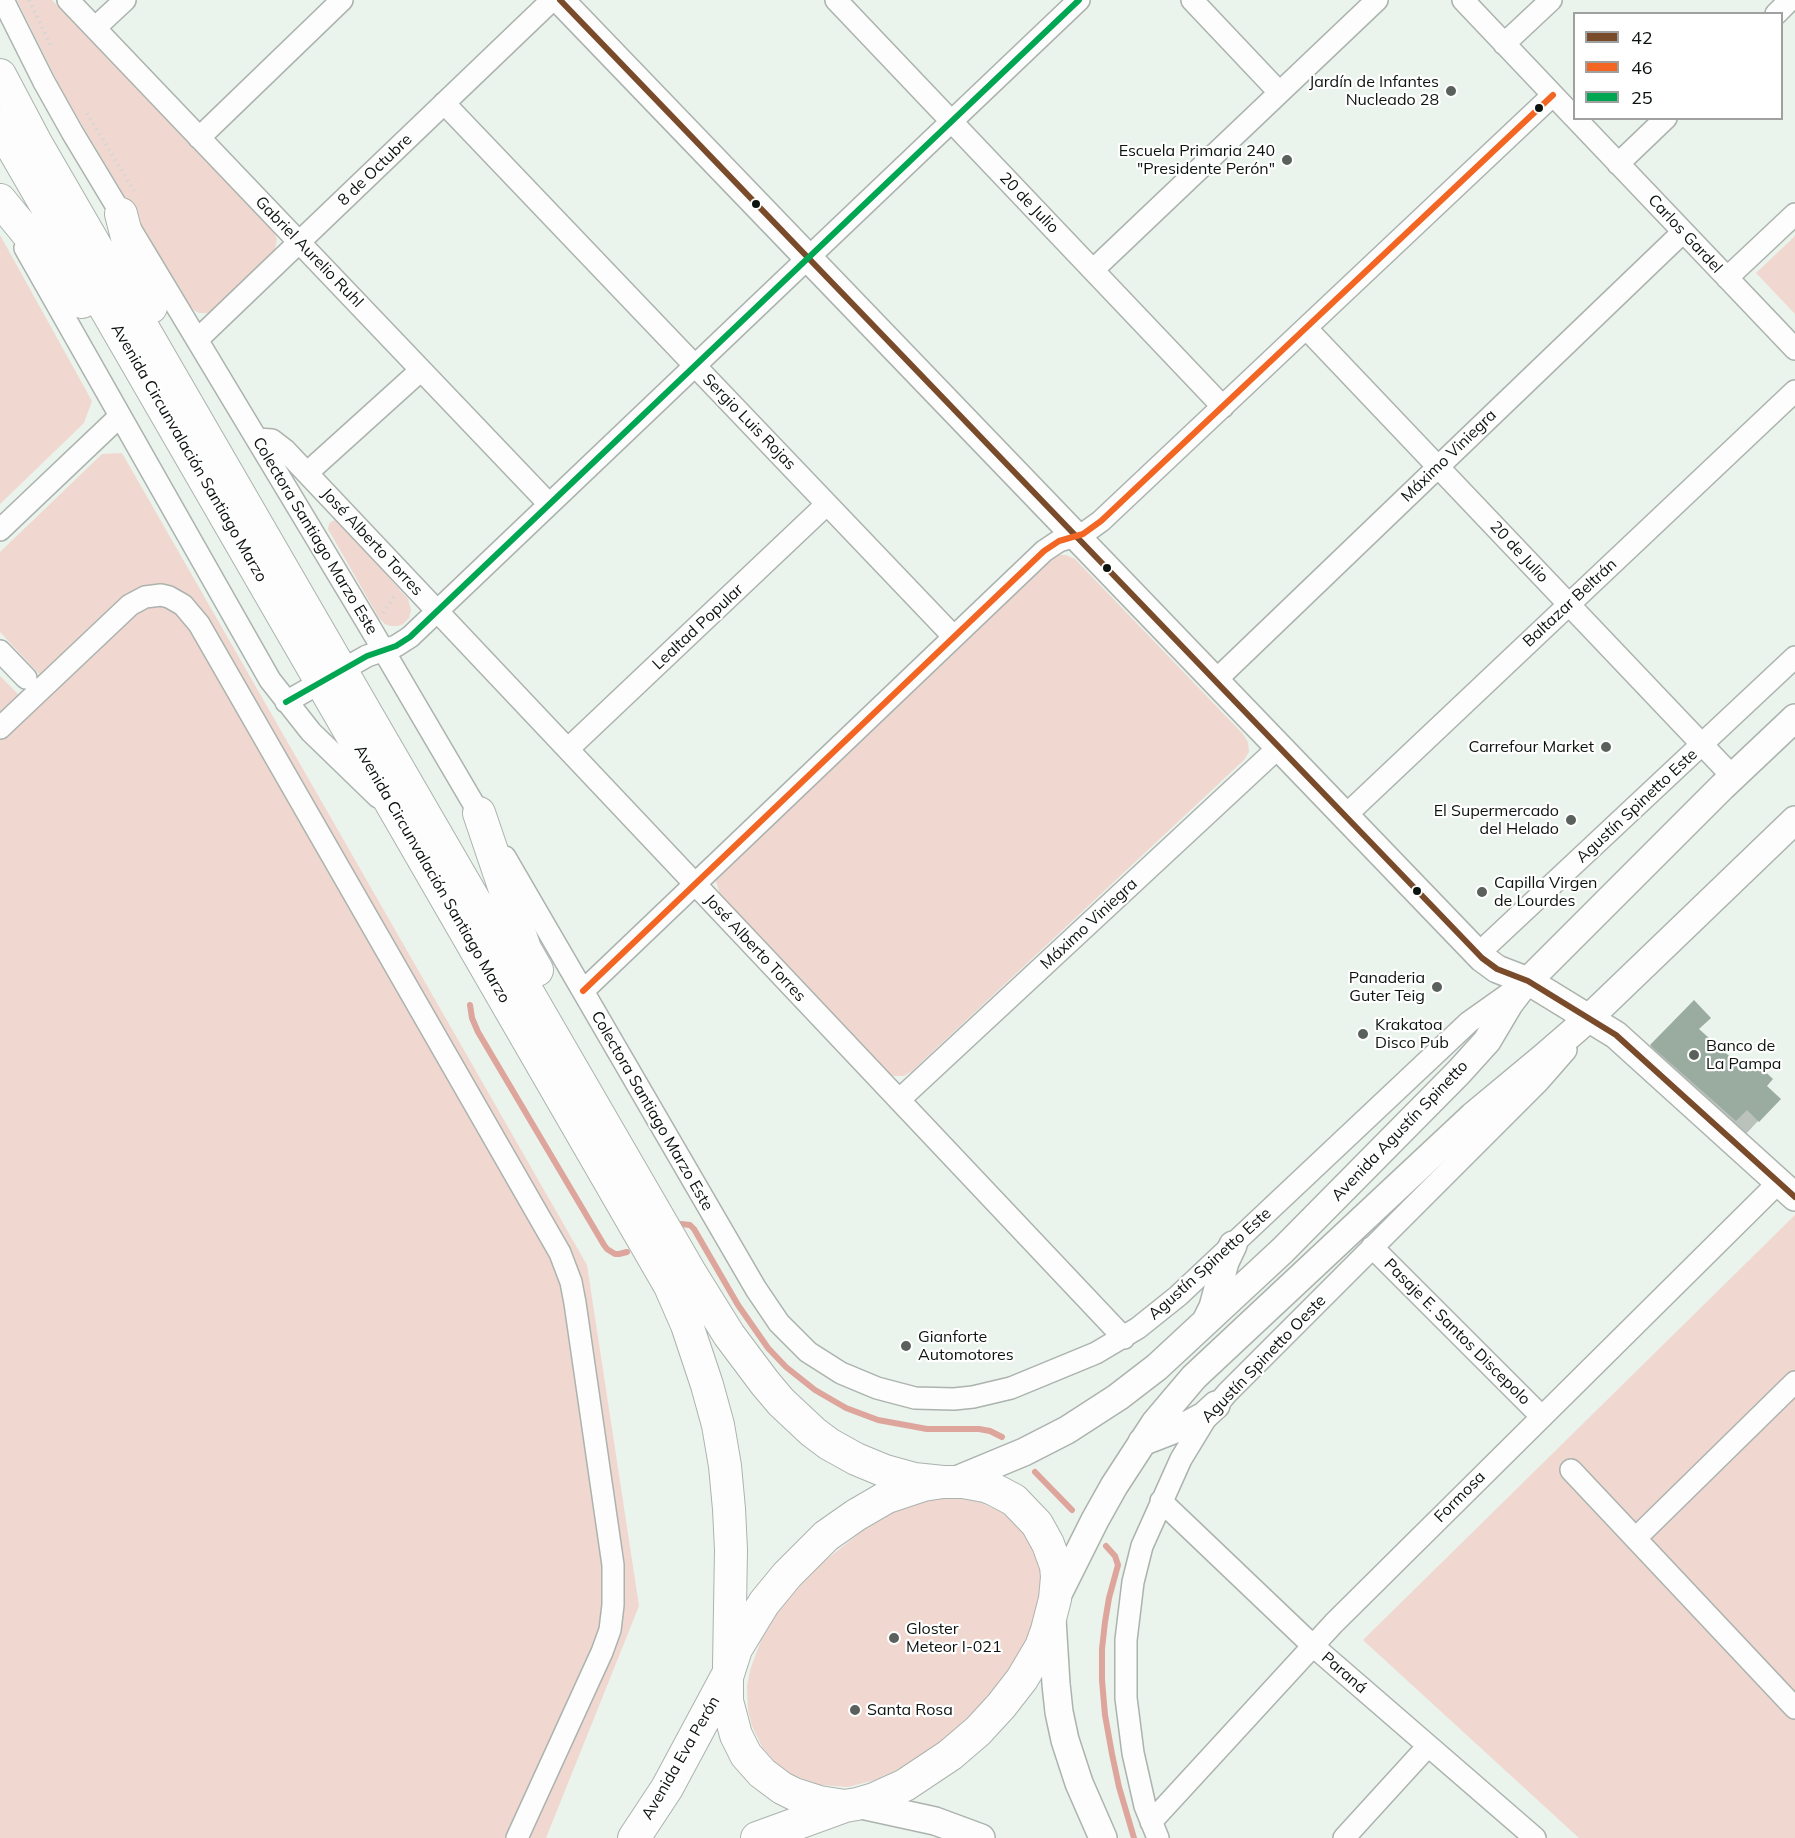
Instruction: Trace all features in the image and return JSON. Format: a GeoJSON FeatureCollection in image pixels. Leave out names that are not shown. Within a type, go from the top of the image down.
{"type":"FeatureCollection","features":[{"type":"Feature","properties":{"kind":"highway","name":"Avenida Circunvalación Santiago Marzo"},"geometry":{"type":"LineString","coordinates":[[0,75],[36,143],[291,583],[332,676],[399,817],[660,1268],[687,1325],[712,1404],[725,1466],[731,1550],[726,1689],[729,1712],[736,1735],[746,1755],[762,1773],[782,1788],[819,1802],[851,1805],[890,1792],[950,1755],[990,1720],[1032,1664],[1041,1647],[1054,1606],[1057,1577],[1052,1555],[1043,1533],[1014,1500],[995,1490],[974,1483],[904,1477],[866,1464],[829,1444],[789,1410],[765,1383],[729,1335],[332,676],[251,560],[0,126]]}},
{"type":"Feature","properties":{"kind":"highway"},"geometry":{"type":"LineString","coordinates":[[0,201],[74,289],[168,451],[251,560]]}},
{"type":"Feature","properties":{"kind":"highway"},"geometry":{"type":"LineString","coordinates":[[129,204],[137,276],[145,296],[236,453],[291,583]]}},
{"type":"Feature","properties":{"kind":"highway"},"geometry":{"type":"LineString","coordinates":[[479,813],[525,949],[610,1099],[656,1213]]}},
{"type":"Feature","properties":{"kind":"highway","name":"Avenida Eva Perón"},"geometry":{"type":"LineString","coordinates":[[634,1838],[667,1788],[728,1671],[744,1633],[764,1603],[800,1561],[826,1536],[887,1497],[905,1490],[948,1482]]}},
{"type":"Feature","properties":{"kind":"highway"},"geometry":{"type":"LineString","coordinates":[[757,1838],[851,1805]]}},
{"type":"Feature","properties":{"kind":"main road"},"geometry":{"type":"LineString","coordinates":[[562,2],[1478,954],[1497,969],[1528,981],[1620,1038],[1787,1189]]}},
{"type":"Feature","properties":{"kind":"main road","name":"Avenida Agustín Spinetto"},"geometry":{"type":"LineString","coordinates":[[948,1482],[1034,1447],[1077,1424],[1138,1383],[1203,1325],[1283,1250],[1459,1072],[1486,1041],[1509,1004],[1528,981],[1732,777],[1795,718]]}},
{"type":"Feature","properties":{"kind":"main road","name":"Avenida Agustín Spinetto"},"geometry":{"type":"LineString","coordinates":[[1054,1606],[1099,1511],[1169,1404],[1203,1368],[1473,1116],[1589,1018],[1795,820]]}},
{"type":"Feature","properties":{"kind":"main road"},"geometry":{"type":"LineString","coordinates":[[1203,1325],[1213,1307],[1225,1262],[1233,1245]]}},
{"type":"Feature","properties":{"kind":"main road"},"geometry":{"type":"LineString","coordinates":[[1142,1442],[1191,1423],[1204,1416],[1216,1405]]}},
{"type":"Feature","properties":{"kind":"main road"},"geometry":{"type":"LineString","coordinates":[[1054,1606],[1058,1698],[1065,1740],[1079,1783],[1103,1838]]}},
{"type":"Feature","properties":{"kind":"main road"},"geometry":{"type":"LineString","coordinates":[[851,1805],[935,1821],[981,1838]]}},
{"type":"Feature","properties":{"kind":"street","name":"Colectora Santiago Marzo Este"},"geometry":{"type":"LineString","coordinates":[[3,0],[44,82],[129,204],[197,340],[384,650],[756,1289]]}},
{"type":"Feature","properties":{"kind":"street","name":"Gabriel Aurelio Ruhl"},"geometry":{"type":"LineString","coordinates":[[68,0],[549,504]]}},
{"type":"Feature","properties":{"kind":"street"},"geometry":{"type":"LineString","coordinates":[[95,28],[125,0]]}},
{"type":"Feature","properties":{"kind":"street"},"geometry":{"type":"LineString","coordinates":[[199,138],[342,0]]}},
{"type":"Feature","properties":{"kind":"street","name":"20 de Julio"},"geometry":{"type":"LineString","coordinates":[[836,0],[1223,407]]}},
{"type":"Feature","properties":{"kind":"street"},"geometry":{"type":"LineString","coordinates":[[286,702],[367,656],[403,642],[1079,0]]}},
{"type":"Feature","properties":{"kind":"street"},"geometry":{"type":"LineString","coordinates":[[1192,0],[1279,92]]}},
{"type":"Feature","properties":{"kind":"street"},"geometry":{"type":"LineString","coordinates":[[1093,270],[1377,0]]}},
{"type":"Feature","properties":{"kind":"street","name":"Carlos Gardel"},"geometry":{"type":"LineString","coordinates":[[1463,0],[1573,116]]}},
{"type":"Feature","properties":{"kind":"street"},"geometry":{"type":"LineString","coordinates":[[1504,44],[1551,0]]}},
{"type":"Feature","properties":{"kind":"street"},"geometry":{"type":"LineString","coordinates":[[1778,12],[1790,0]]}},
{"type":"Feature","properties":{"kind":"street","name":"8 de Octubre"},"geometry":{"type":"LineString","coordinates":[[197,340],[444,103],[562,2]]}},
{"type":"Feature","properties":{"kind":"street"},"geometry":{"type":"LineString","coordinates":[[583,991],[1048,547],[1090,531],[1096,526],[1553,95]]}},
{"type":"Feature","properties":{"kind":"street","name":"Sergio Luis Rojas"},"geometry":{"type":"LineString","coordinates":[[444,103],[954,637]]}},
{"type":"Feature","properties":{"kind":"street","name":"Carlos Gardel"},"geometry":{"type":"LineString","coordinates":[[1577,120],[1795,350]]}},
{"type":"Feature","properties":{"kind":"street"},"geometry":{"type":"LineString","coordinates":[[1618,164],[1664,120]]}},
{"type":"Feature","properties":{"kind":"street"},"geometry":{"type":"LineString","coordinates":[[0,201],[256,658],[286,702],[320,741],[399,817]]}},
{"type":"Feature","properties":{"kind":"street"},"geometry":{"type":"LineString","coordinates":[[1727,278],[1795,214]]}},
{"type":"Feature","properties":{"kind":"street","name":"Máximo Viniegra"},"geometry":{"type":"LineString","coordinates":[[1215,681],[1683,232]]}},
{"type":"Feature","properties":{"kind":"street","name":"20 de Julio"},"geometry":{"type":"LineString","coordinates":[[1306,328],[1732,777]]}},
{"type":"Feature","properties":{"kind":"street"},"geometry":{"type":"LineString","coordinates":[[307,473],[421,370]]}},
{"type":"Feature","properties":{"kind":"street","name":"Baltazar Beltrán"},"geometry":{"type":"LineString","coordinates":[[1345,816],[1795,391]]}},
{"type":"Feature","properties":{"kind":"street"},"geometry":{"type":"LineString","coordinates":[[0,530],[120,416]]}},
{"type":"Feature","properties":{"kind":"street","name":"José Alberto Torres"},"geometry":{"type":"LineString","coordinates":[[257,439],[277,442],[307,473],[1124,1338]]}},
{"type":"Feature","properties":{"kind":"street","name":"Lealtad Popular"},"geometry":{"type":"LineString","coordinates":[[568,749],[827,504]]}},
{"type":"Feature","properties":{"kind":"street"},"geometry":{"type":"LineString","coordinates":[[0,728],[130,605],[144,597],[161,595],[183,605],[199,624],[555,1242],[568,1272],[575,1303],[614,1579],[614,1605],[610,1630],[602,1652],[517,1838]]}},
{"type":"Feature","properties":{"kind":"street"},"geometry":{"type":"LineString","coordinates":[[0,651],[26,678]]}},
{"type":"Feature","properties":{"kind":"street","name":"Agustín Spinetto Este"},"geometry":{"type":"LineString","coordinates":[[1478,954],[1795,657]]}},
{"type":"Feature","properties":{"kind":"street","name":"Máximo Viniegra"},"geometry":{"type":"LineString","coordinates":[[900,1100],[1279,747]]}},
{"type":"Feature","properties":{"kind":"street","name":"Agustín Spinetto Este"},"geometry":{"type":"LineString","coordinates":[[756,1289],[786,1331],[808,1352],[841,1373],[868,1385],[915,1398],[935,1400],[973,1397],[1011,1388],[1096,1353],[1124,1338],[1165,1308],[1469,1022],[1528,981]]}},
{"type":"Feature","properties":{"kind":"street","name":"Agustín Spinetto Oeste"},"geometry":{"type":"LineString","coordinates":[[1155,1830],[1140,1788],[1133,1753],[1126,1698],[1125,1659],[1130,1600],[1137,1563],[1161,1501],[1184,1452],[1216,1405],[1545,1075],[1559,1060],[1589,1018]]}},
{"type":"Feature","properties":{"kind":"street","name":"Formosa"},"geometry":{"type":"LineString","coordinates":[[1155,1830],[1312,1645],[1542,1417],[1787,1189]]}},
{"type":"Feature","properties":{"kind":"street","name":"Pasaje E. Santos Discepolo"},"geometry":{"type":"LineString","coordinates":[[1372,1247],[1542,1417]]}},
{"type":"Feature","properties":{"kind":"street"},"geometry":{"type":"LineString","coordinates":[[1636,1539],[1795,1382]]}},
{"type":"Feature","properties":{"kind":"street"},"geometry":{"type":"LineString","coordinates":[[1571,1470],[1795,1708]]}},
{"type":"Feature","properties":{"kind":"street","name":"Paraná"},"geometry":{"type":"LineString","coordinates":[[1161,1501],[1312,1645],[1535,1838]]}},
{"type":"Feature","properties":{"kind":"street"},"geometry":{"type":"LineString","coordinates":[[1344,1838],[1428,1746]]}},
{"type":"Feature","properties":{"kind":"path"},"geometry":{"type":"LineString","coordinates":[[29,0],[53,50]]}},
{"type":"Feature","properties":{"kind":"path"},"geometry":{"type":"LineString","coordinates":[[83,106],[129,204]]}},
{"type":"Feature","properties":{"kind":"path"},"geometry":{"type":"LineString","coordinates":[[379,618],[400,589]]}},
{"type":"Feature","properties":{"kind":"shaded area"},"geometry":{"type":"Polygon","coordinates":[[[17,0],[52,0],[274,232],[277,239],[275,249],[212,311],[199,313],[189,305],[62,91],[17,0]]]}},
{"type":"Feature","properties":{"kind":"shaded area"},"geometry":{"type":"Polygon","coordinates":[[[0,235],[92,401],[84,423],[0,504],[0,235]]]}},
{"type":"Feature","properties":{"kind":"shaded area"},"geometry":{"type":"Polygon","coordinates":[[[1795,236],[1795,314],[1756,273],[1795,236]]]}},
{"type":"Feature","properties":{"kind":"shaded area"},"geometry":{"type":"Polygon","coordinates":[[[122,453],[587,1265],[639,1606],[546,1838],[0,1838],[0,676],[18,694],[39,674],[0,632],[0,552],[102,454],[122,453]]]}},
{"type":"Feature","properties":{"kind":"shaded area"},"geometry":{"type":"Polygon","coordinates":[[[337,520],[408,599],[411,610],[409,618],[403,624],[390,626],[379,618],[328,529],[332,521],[337,520]]]}},
{"type":"Feature","properties":{"kind":"shaded area"},"geometry":{"type":"Polygon","coordinates":[[[1060,555],[1075,559],[1243,734],[1248,742],[1249,752],[1244,760],[912,1071],[904,1076],[894,1076],[886,1072],[720,894],[716,882],[717,876],[1048,561],[1060,555]]]}},
{"type":"Feature","properties":{"kind":"shaded area"},"geometry":{"type":"Polygon","coordinates":[[[1795,1215],[1795,1838],[1579,1838],[1363,1640],[1795,1215]]]}},
{"type":"Feature","properties":{"kind":"shaded area"},"geometry":{"type":"Polygon","coordinates":[[[951,1497],[979,1502],[1001,1512],[1023,1533],[1036,1556],[1042,1591],[1032,1630],[1024,1647],[1001,1682],[974,1715],[940,1744],[903,1767],[875,1780],[848,1787],[820,1785],[792,1775],[777,1765],[762,1747],[752,1726],[748,1710],[747,1686],[750,1670],[763,1635],[779,1610],[822,1563],[866,1528],[895,1510],[921,1500],[951,1497]]]}},
{"type":"Feature","properties":{"kind":"building","name":"Banco de La Pampa"},"geometry":{"type":"Polygon","coordinates":[[[1694,1000],[1711,1018],[1699,1029],[1747,1072],[1757,1064],[1773,1079],[1767,1086],[1781,1099],[1759,1122],[1747,1110],[1736,1121],[1650,1045],[1694,1000]]]}},
{"type":"Feature","properties":{"kind":"waterway"},"geometry":{"type":"LineString","coordinates":[[470,1005],[478,1032],[604,1245],[615,1254],[627,1252]]}},
{"type":"Feature","properties":{"kind":"waterway"},"geometry":{"type":"LineString","coordinates":[[681,1224],[690,1225],[694,1229],[738,1305],[768,1348],[786,1367],[815,1390],[846,1408],[878,1420],[927,1429],[979,1429],[1002,1437]]}},
{"type":"Feature","properties":{"kind":"waterway"},"geometry":{"type":"LineString","coordinates":[[1035,1472],[1072,1510]]}},
{"type":"Feature","properties":{"kind":"waterway"},"geometry":{"type":"LineString","coordinates":[[1106,1546],[1115,1556],[1118,1565],[1109,1598],[1102,1649],[1105,1715],[1119,1787],[1134,1838]]}},
{"type":"Feature","properties":{"kind":"transit line","name":"42"},"geometry":{"type":"LineString","coordinates":[[560,0],[1482,958],[1497,969],[1528,981],[1616,1035],[1795,1197]]}},
{"type":"Feature","properties":{"kind":"transit line","name":"25"},"geometry":{"type":"LineString","coordinates":[[286,702],[367,656],[396,646],[410,637],[1079,0]]}},
{"type":"Feature","properties":{"kind":"transit line","name":"46"},"geometry":{"type":"LineString","coordinates":[[583,991],[1044,551],[1059,541],[1083,534],[1101,521],[1553,95]]}},
{"type":"Feature","properties":{"kind":"place","name":"Jardín de Infantes Nucleado 28"},"geometry":{"type":"Point","coordinates":[1451,91]}},
{"type":"Feature","properties":{"kind":"place","name":"Escuela Primaria 240 \"Presidente Perón\""},"geometry":{"type":"Point","coordinates":[1287,160]}},
{"type":"Feature","properties":{"kind":"place","name":"Carrefour Market"},"geometry":{"type":"Point","coordinates":[1606,747]}},
{"type":"Feature","properties":{"kind":"place","name":"El Supermercado del Helado"},"geometry":{"type":"Point","coordinates":[1571,820]}},
{"type":"Feature","properties":{"kind":"place","name":"Capilla Virgen de Lourdes"},"geometry":{"type":"Point","coordinates":[1482,892]}},
{"type":"Feature","properties":{"kind":"place","name":"Panaderia Guter Teig"},"geometry":{"type":"Point","coordinates":[1437,987]}},
{"type":"Feature","properties":{"kind":"place","name":"Krakatoa Disco Pub"},"geometry":{"type":"Point","coordinates":[1363,1034]}},
{"type":"Feature","properties":{"kind":"place","name":"Banco de La Pampa"},"geometry":{"type":"Point","coordinates":[1694,1055]}},
{"type":"Feature","properties":{"kind":"place","name":"Gianforte Automotores"},"geometry":{"type":"Point","coordinates":[906,1346]}},
{"type":"Feature","properties":{"kind":"place","name":"Gloster Meteor I-021"},"geometry":{"type":"Point","coordinates":[894,1638]}},
{"type":"Feature","properties":{"kind":"place","name":"Santa Rosa"},"geometry":{"type":"Point","coordinates":[855,1710]}}]}
